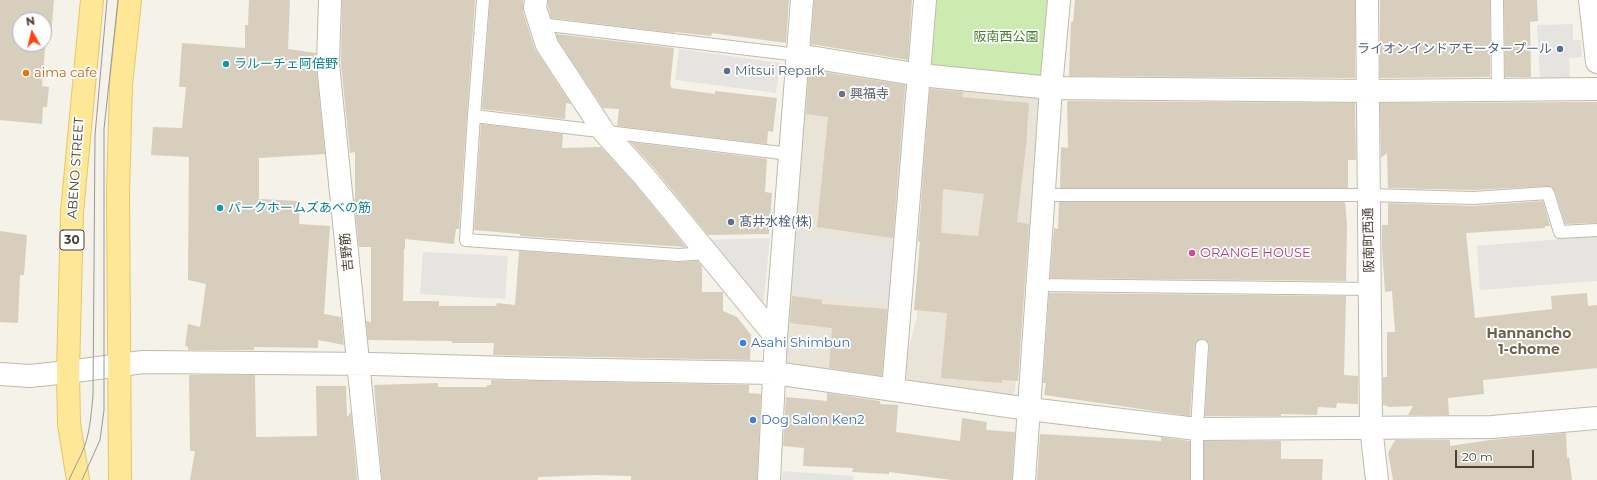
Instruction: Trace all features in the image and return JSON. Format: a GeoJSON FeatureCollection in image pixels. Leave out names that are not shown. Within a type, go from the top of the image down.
{"type":"FeatureCollection","features":[{"type":"Feature","properties":{"kind":"main road","name":"ABENO STREET"},"geometry":{"type":"LineString","coordinates":[[78,480],[69,424],[68,372],[72,212],[92,0]]}},
{"type":"Feature","properties":{"kind":"main road"},"geometry":{"type":"LineString","coordinates":[[120,480],[118,192],[121,85],[130,0]]}},
{"type":"Feature","properties":{"kind":"street","name":"吉野筋"},"geometry":{"type":"LineString","coordinates":[[330,0],[328,64],[370,480]]}},
{"type":"Feature","properties":{"kind":"street"},"geometry":{"type":"LineString","coordinates":[[536,0],[535,8],[547,45],[604,132],[643,175],[776,337]]}},
{"type":"Feature","properties":{"kind":"street"},"geometry":{"type":"LineString","coordinates":[[769,480],[776,337],[802,0]]}},
{"type":"Feature","properties":{"kind":"street"},"geometry":{"type":"LineString","coordinates":[[893,390],[925,0]]}},
{"type":"Feature","properties":{"kind":"street"},"geometry":{"type":"LineString","coordinates":[[1024,480],[1051,88],[1059,0]]}},
{"type":"Feature","properties":{"kind":"street","name":"阪南町西通"},"geometry":{"type":"LineString","coordinates":[[1367,0],[1371,428],[1377,480]]}},
{"type":"Feature","properties":{"kind":"street"},"geometry":{"type":"LineString","coordinates":[[1590,0],[1597,62]]}},
{"type":"Feature","properties":{"kind":"street"},"geometry":{"type":"LineString","coordinates":[[798,55],[920,75],[1051,88],[1368,91],[1597,89]]}},
{"type":"Feature","properties":{"kind":"street"},"geometry":{"type":"LineString","coordinates":[[0,374],[30,376],[143,362],[359,364],[774,373],[1029,409],[1197,429],[1492,427],[1597,418]]}},
{"type":"Feature","properties":{"kind":"lane"},"geometry":{"type":"LineString","coordinates":[[483,0],[466,240],[678,255],[707,253]]}},
{"type":"Feature","properties":{"kind":"lane"},"geometry":{"type":"LineString","coordinates":[[1496,0],[1498,90]]}},
{"type":"Feature","properties":{"kind":"lane"},"geometry":{"type":"LineString","coordinates":[[540,24],[798,55]]}},
{"type":"Feature","properties":{"kind":"lane"},"geometry":{"type":"LineString","coordinates":[[474,116],[790,154]]}},
{"type":"Feature","properties":{"kind":"lane"},"geometry":{"type":"LineString","coordinates":[[1044,195],[1369,195],[1473,198],[1548,193],[1560,232],[1597,230]]}},
{"type":"Feature","properties":{"kind":"lane"},"geometry":{"type":"LineString","coordinates":[[1038,285],[1370,289]]}},
{"type":"Feature","properties":{"kind":"lane"},"geometry":{"type":"LineString","coordinates":[[1197,480],[1197,429],[1202,346]]}},
{"type":"Feature","properties":{"kind":"shaded area","name":"ライオンインドアモータープール"},"geometry":{"type":"Polygon","coordinates":[[[1573,24],[1573,40],[1581,40],[1582,57],[1569,58],[1570,78],[1540,79],[1537,25],[1573,24]]]}},
{"type":"Feature","properties":{"kind":"shaded area","name":"Mitsui Repark"},"geometry":{"type":"Polygon","coordinates":[[[679,49],[780,63],[776,93],[675,80],[679,49]]]}},
{"type":"Feature","properties":{"kind":"shaded area"},"geometry":{"type":"Polygon","coordinates":[[[812,69],[913,83],[889,380],[788,367],[782,360],[804,74],[812,69]]]}},
{"type":"Feature","properties":{"kind":"shaded area"},"geometry":{"type":"Polygon","coordinates":[[[930,85],[1038,94],[1042,101],[1015,391],[1010,398],[906,385],[901,376],[917,317],[925,89],[930,85]]]}},
{"type":"Feature","properties":{"kind":"shaded area"},"geometry":{"type":"Polygon","coordinates":[[[794,232],[896,245],[889,303],[788,291],[794,232]]]}},
{"type":"Feature","properties":{"kind":"shaded area"},"geometry":{"type":"Polygon","coordinates":[[[1597,236],[1597,281],[1480,290],[1477,246],[1597,236]]]}},
{"type":"Feature","properties":{"kind":"shaded area"},"geometry":{"type":"Polygon","coordinates":[[[770,238],[763,307],[704,240],[770,238]]]}},
{"type":"Feature","properties":{"kind":"shaded area"},"geometry":{"type":"Polygon","coordinates":[[[423,252],[508,256],[505,299],[420,294],[423,252]]]}},
{"type":"Feature","properties":{"kind":"shaded area"},"geometry":{"type":"Polygon","coordinates":[[[783,471],[854,476],[853,480],[782,480],[783,471]]]}},
{"type":"Feature","properties":{"kind":"green space","name":"阪南西公園"},"geometry":{"type":"Polygon","coordinates":[[[935,0],[1050,0],[1042,77],[929,66],[935,0]]]}},
{"type":"Feature","properties":{"kind":"building"},"geometry":{"type":"Polygon","coordinates":[[[0,0],[54,0],[52,25],[52,12],[12,12],[12,52],[45,52],[42,86],[49,87],[47,107],[43,107],[42,124],[0,120],[0,0]]]}},
{"type":"Feature","properties":{"kind":"building"},"geometry":{"type":"Polygon","coordinates":[[[249,0],[290,0],[288,49],[316,53],[325,154],[259,158],[259,199],[300,201],[299,224],[330,226],[324,314],[341,317],[344,345],[318,340],[318,348],[254,347],[254,350],[188,350],[188,347],[185,346],[188,324],[200,327],[206,284],[188,280],[189,157],[151,155],[153,127],[182,128],[186,87],[179,87],[182,43],[245,48],[245,25],[248,25],[249,0]]]}},
{"type":"Feature","properties":{"kind":"building"},"geometry":{"type":"Polygon","coordinates":[[[342,0],[475,0],[459,229],[456,229],[454,244],[405,239],[403,301],[439,301],[439,306],[496,306],[497,303],[515,305],[519,251],[678,262],[698,261],[702,267],[702,292],[723,292],[723,311],[737,317],[751,335],[750,360],[493,355],[494,343],[368,340],[366,321],[371,322],[371,247],[359,247],[354,199],[355,152],[350,153],[341,64],[342,0]]]}},
{"type":"Feature","properties":{"kind":"building"},"geometry":{"type":"Polygon","coordinates":[[[490,0],[523,0],[523,12],[535,49],[571,104],[566,103],[565,119],[482,109],[490,0]]]}},
{"type":"Feature","properties":{"kind":"building"},"geometry":{"type":"Polygon","coordinates":[[[548,0],[789,0],[786,43],[712,33],[711,36],[675,33],[551,18],[548,0]]]}},
{"type":"Feature","properties":{"kind":"building"},"geometry":{"type":"Polygon","coordinates":[[[814,0],[912,0],[908,60],[811,44],[814,0]]]}},
{"type":"Feature","properties":{"kind":"building"},"geometry":{"type":"Polygon","coordinates":[[[1075,0],[1355,0],[1355,78],[1069,76],[1071,22],[1073,22],[1075,0]]]}},
{"type":"Feature","properties":{"kind":"building"},"geometry":{"type":"Polygon","coordinates":[[[1380,0],[1490,0],[1490,77],[1380,78],[1380,0]]]}},
{"type":"Feature","properties":{"kind":"building"},"geometry":{"type":"Polygon","coordinates":[[[1504,0],[1537,0],[1538,21],[1530,22],[1531,77],[1505,77],[1504,0]]]}},
{"type":"Feature","properties":{"kind":"building"},"geometry":{"type":"Polygon","coordinates":[[[556,34],[674,48],[671,88],[715,94],[715,91],[777,98],[773,132],[768,131],[767,144],[617,126],[619,109],[603,108],[558,40],[556,34]]]}},
{"type":"Feature","properties":{"kind":"building"},"geometry":{"type":"Polygon","coordinates":[[[809,70],[905,85],[893,238],[817,227],[828,117],[806,114],[809,70]]]}},
{"type":"Feature","properties":{"kind":"building"},"geometry":{"type":"Polygon","coordinates":[[[930,89],[963,92],[962,97],[1029,103],[1026,146],[1017,222],[1029,224],[1018,381],[1002,380],[1002,383],[941,378],[947,313],[914,310],[920,242],[918,241],[930,89]],[[943,189],[941,233],[978,236],[984,194],[943,189]]]}},
{"type":"Feature","properties":{"kind":"building"},"geometry":{"type":"Polygon","coordinates":[[[1067,102],[1355,103],[1356,160],[1348,160],[1348,188],[1060,188],[1061,147],[1068,148],[1067,102]]]}},
{"type":"Feature","properties":{"kind":"building"},"geometry":{"type":"Polygon","coordinates":[[[1597,102],[1597,223],[1565,224],[1555,191],[1550,186],[1473,190],[1388,188],[1387,153],[1381,158],[1380,103],[1597,102]]]}},
{"type":"Feature","properties":{"kind":"building"},"geometry":{"type":"Polygon","coordinates":[[[481,124],[563,134],[562,148],[601,147],[634,183],[686,247],[520,236],[520,234],[474,230],[481,124]]]}},
{"type":"Feature","properties":{"kind":"building"},"geometry":{"type":"Polygon","coordinates":[[[630,142],[767,159],[765,192],[772,193],[769,234],[708,235],[653,167],[630,142]]]}},
{"type":"Feature","properties":{"kind":"building"},"geometry":{"type":"Polygon","coordinates":[[[1543,201],[1550,226],[1545,226],[1545,228],[1466,233],[1475,318],[1552,309],[1551,296],[1587,293],[1588,306],[1597,305],[1597,368],[1483,380],[1484,394],[1448,398],[1449,415],[1408,415],[1413,406],[1388,407],[1383,405],[1383,377],[1387,377],[1387,332],[1395,332],[1392,291],[1385,292],[1382,250],[1382,225],[1388,225],[1388,203],[1473,206],[1543,201]]]}},
{"type":"Feature","properties":{"kind":"building"},"geometry":{"type":"Polygon","coordinates":[[[1059,202],[1345,202],[1347,225],[1346,281],[1050,278],[1054,228],[1058,229],[1059,202]]]}},
{"type":"Feature","properties":{"kind":"building"},"geometry":{"type":"Polygon","coordinates":[[[0,231],[27,235],[24,275],[20,275],[18,323],[0,322],[0,231]]]}},
{"type":"Feature","properties":{"kind":"building"},"geometry":{"type":"Polygon","coordinates":[[[1049,293],[1346,296],[1344,375],[1358,376],[1358,404],[1337,403],[1336,408],[1318,407],[1317,415],[1281,414],[1281,416],[1205,416],[1209,346],[1206,340],[1202,339],[1196,342],[1195,346],[1190,416],[1044,395],[1046,383],[1043,383],[1049,293]]]}},
{"type":"Feature","properties":{"kind":"building"},"geometry":{"type":"Polygon","coordinates":[[[792,296],[822,300],[822,304],[887,309],[882,376],[829,368],[832,328],[790,323],[792,296]]]}},
{"type":"Feature","properties":{"kind":"building"},"geometry":{"type":"Polygon","coordinates":[[[189,375],[255,375],[256,437],[317,436],[316,386],[346,386],[347,417],[351,412],[357,480],[190,480],[195,451],[190,451],[189,375]]]}},
{"type":"Feature","properties":{"kind":"building"},"geometry":{"type":"Polygon","coordinates":[[[491,380],[749,385],[749,393],[761,394],[757,480],[631,480],[631,476],[596,475],[538,477],[538,480],[382,480],[374,385],[438,383],[438,387],[487,387],[487,385],[491,385],[491,380]]]}},
{"type":"Feature","properties":{"kind":"building"},"geometry":{"type":"Polygon","coordinates":[[[827,393],[880,401],[880,404],[898,405],[896,432],[960,441],[962,418],[987,422],[986,430],[1015,432],[1012,480],[952,480],[889,472],[889,474],[852,472],[853,468],[803,466],[804,448],[783,446],[786,397],[827,401],[827,393]]]}},
{"type":"Feature","properties":{"kind":"building"},"geometry":{"type":"Polygon","coordinates":[[[1566,433],[1567,458],[1569,457],[1572,480],[1393,480],[1388,453],[1395,440],[1450,440],[1450,446],[1490,440],[1566,433]]]}},
{"type":"Feature","properties":{"kind":"building"},"geometry":{"type":"Polygon","coordinates":[[[1040,434],[1161,441],[1161,437],[1190,441],[1190,480],[1037,480],[1040,434]]]}},
{"type":"Feature","properties":{"kind":"building"},"geometry":{"type":"Polygon","coordinates":[[[1204,441],[1281,441],[1281,459],[1323,459],[1322,480],[1204,480],[1204,441]]]}},
{"type":"Feature","properties":{"kind":"tram line"},"geometry":{"type":"LineString","coordinates":[[69,480],[84,448],[90,426],[93,396],[95,135],[107,0]]}},
{"type":"Feature","properties":{"kind":"tram line"},"geometry":{"type":"LineString","coordinates":[[82,480],[100,440],[104,410],[104,129],[118,0]]}},
{"type":"Feature","properties":{"kind":"place","name":"ライオンインドアモータープール"},"geometry":{"type":"Point","coordinates":[1560,49]}},
{"type":"Feature","properties":{"kind":"place","name":"ラルーチェ阿倍野"},"geometry":{"type":"Point","coordinates":[226,64]}},
{"type":"Feature","properties":{"kind":"place","name":"Mitsui Repark"},"geometry":{"type":"Point","coordinates":[727,71]}},
{"type":"Feature","properties":{"kind":"place","name":"aima cafe"},"geometry":{"type":"Point","coordinates":[26,73]}},
{"type":"Feature","properties":{"kind":"place","name":"興福寺"},"geometry":{"type":"Point","coordinates":[842,94]}},
{"type":"Feature","properties":{"kind":"place","name":"パークホームズあべの筋"},"geometry":{"type":"Point","coordinates":[220,208]}},
{"type":"Feature","properties":{"kind":"place","name":"髙井水栓(株)"},"geometry":{"type":"Point","coordinates":[731,222]}},
{"type":"Feature","properties":{"kind":"place","name":"ORANGE HOUSE"},"geometry":{"type":"Point","coordinates":[1192,253]}},
{"type":"Feature","properties":{"kind":"place","name":"Asahi Shimbun"},"geometry":{"type":"Point","coordinates":[743,343]}},
{"type":"Feature","properties":{"kind":"place","name":"Dog Salon Ken2"},"geometry":{"type":"Point","coordinates":[753,420]}},
{"type":"Feature","properties":{"kind":"district","name":"Hannancho 1-chome"},"geometry":{"type":"Point","coordinates":[1529,342]}}]}
